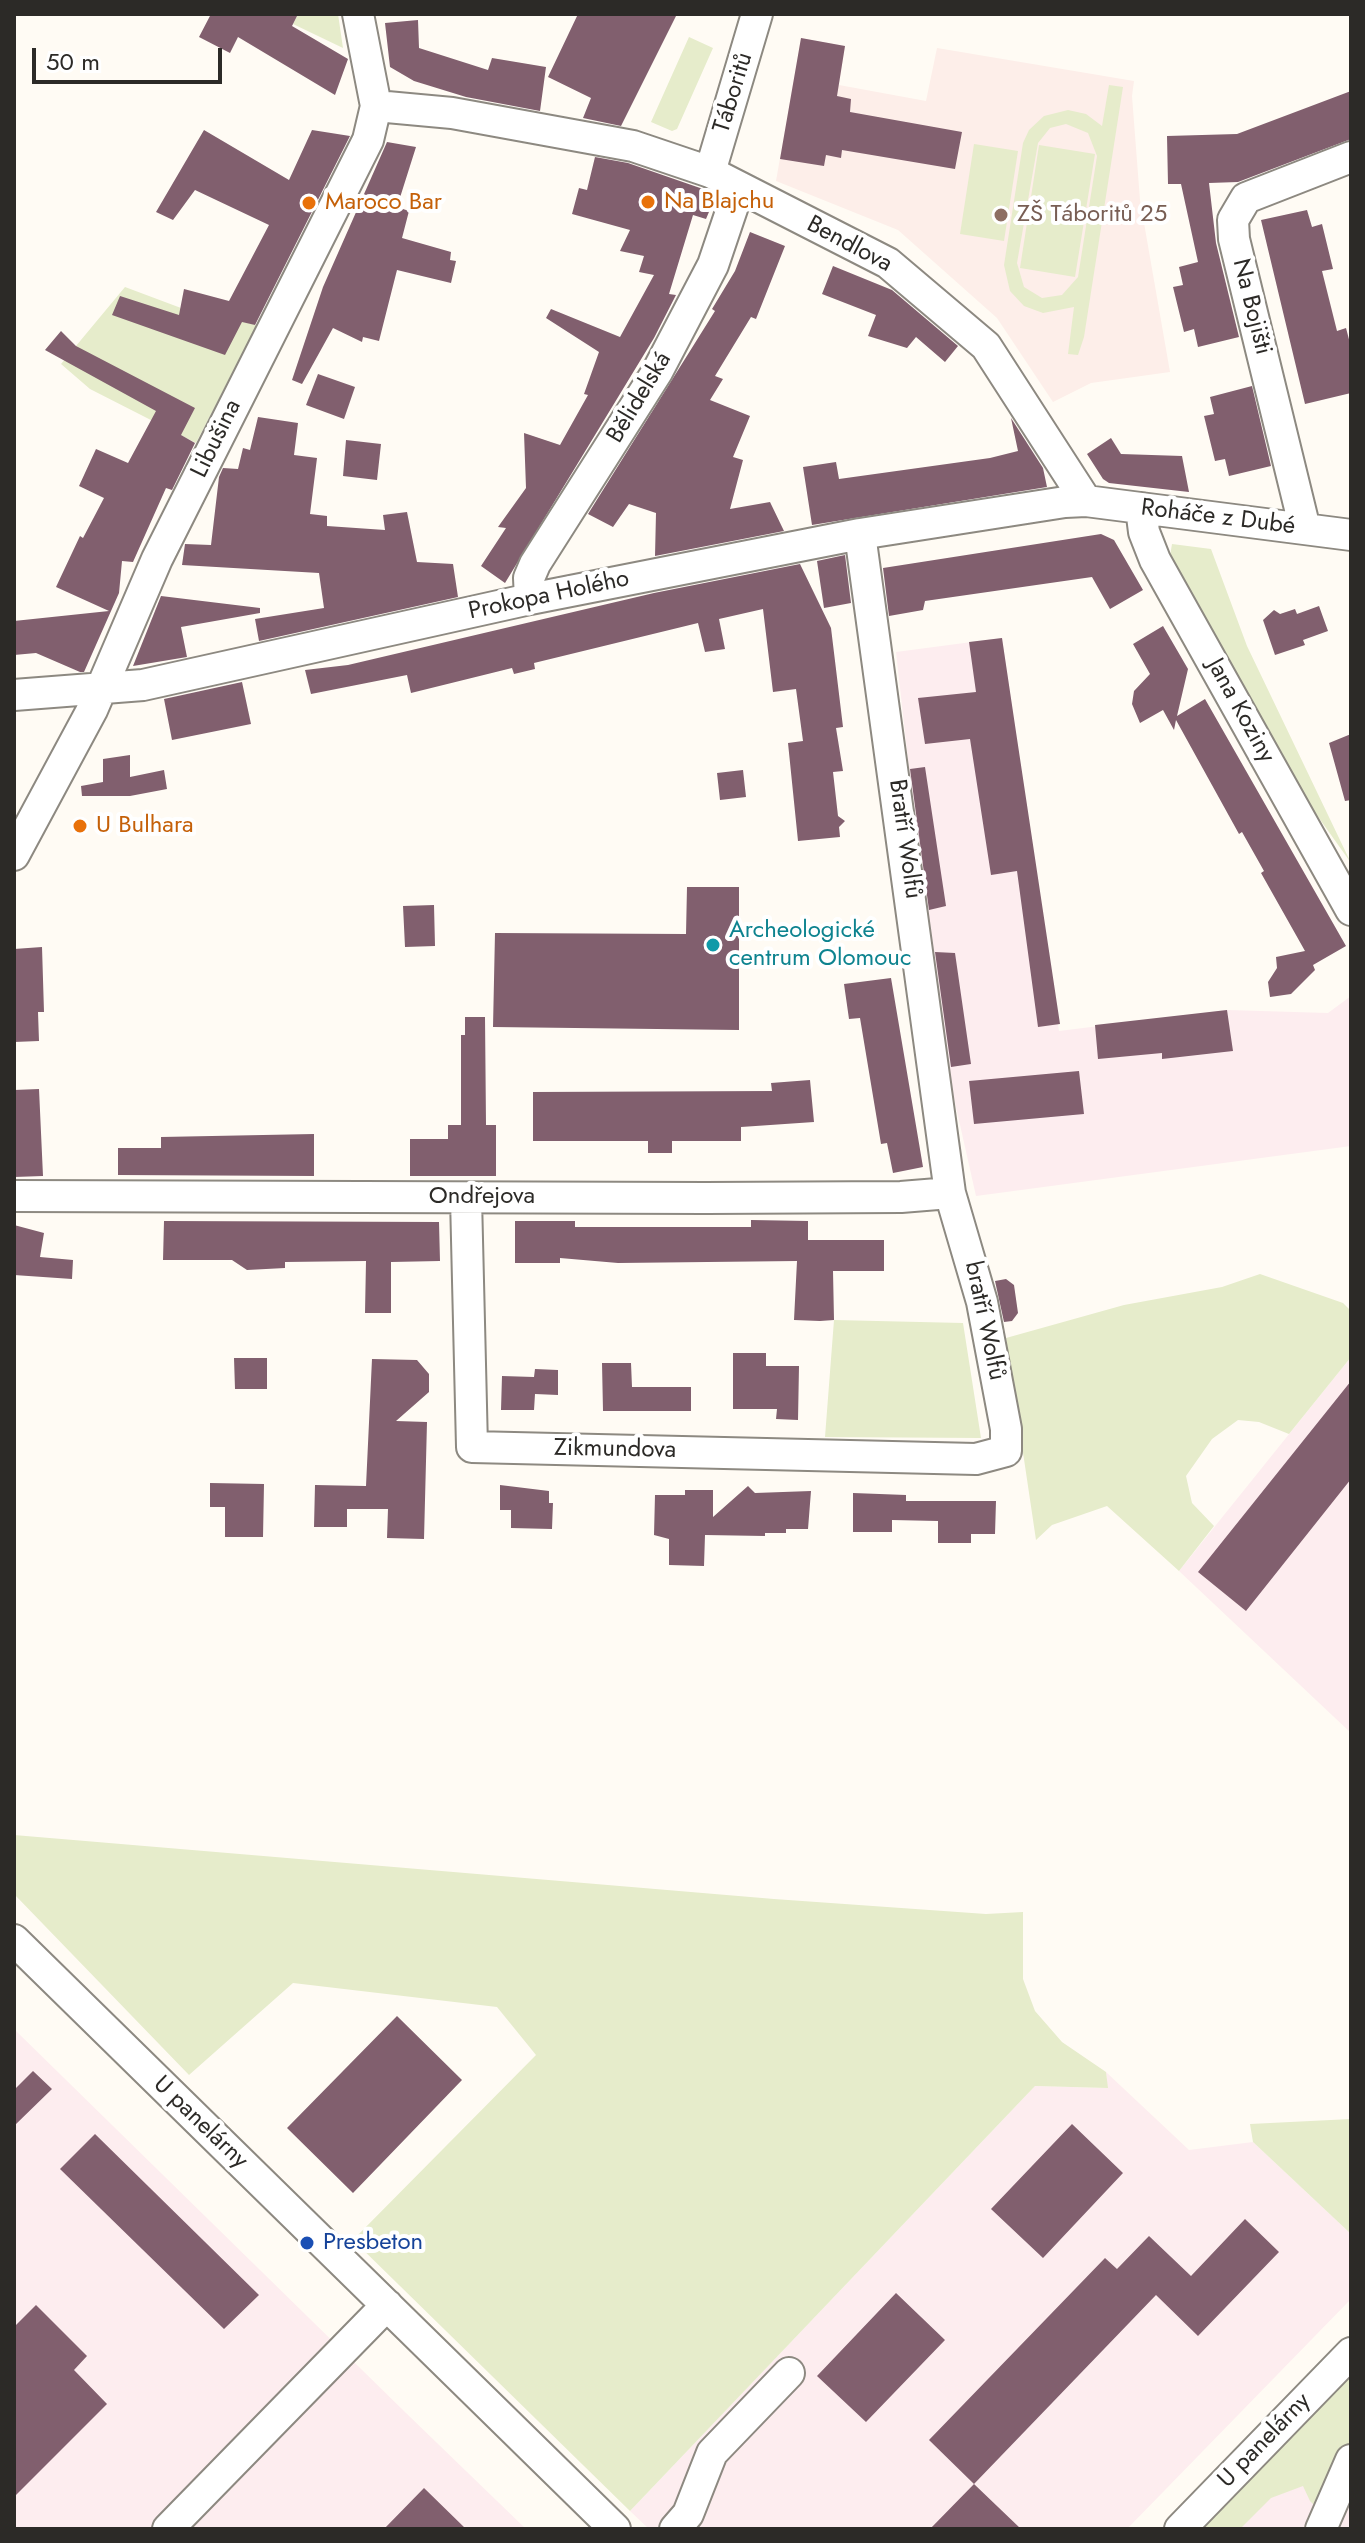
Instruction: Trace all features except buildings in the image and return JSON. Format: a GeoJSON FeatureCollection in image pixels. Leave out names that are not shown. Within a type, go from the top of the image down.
{"type":"FeatureCollection","features":[{"type":"Feature","properties":{"kind":"street","name":"Libušina"},"geometry":{"type":"LineString","coordinates":[[14,855],[103,687],[157,559],[373,127],[376,106],[358,14]]}},
{"type":"Feature","properties":{"kind":"street","name":"Táboritů"},"geometry":{"type":"LineString","coordinates":[[710,172],[757,14]]}},
{"type":"Feature","properties":{"kind":"street","name":"Bendlova"},"geometry":{"type":"LineString","coordinates":[[376,106],[441,112],[633,146],[710,172],[888,263],[986,346],[1086,501]]}},
{"type":"Feature","properties":{"kind":"street","name":"Na Bojišti"},"geometry":{"type":"LineString","coordinates":[[1305,529],[1234,239],[1233,220],[1246,198],[1351,157]]}},
{"type":"Feature","properties":{"kind":"street","name":"Bělidelská"},"geometry":{"type":"LineString","coordinates":[[530,599],[529,578],[535,564],[657,372],[713,265],[739,188]]}},
{"type":"Feature","properties":{"kind":"street","name":"Prokopa Holého"},"geometry":{"type":"LineString","coordinates":[[14,695],[143,685],[530,599],[860,534],[1086,501]]}},
{"type":"Feature","properties":{"kind":"street","name":"Roháče z Dubé"},"geometry":{"type":"LineString","coordinates":[[1086,501],[1351,535]]}},
{"type":"Feature","properties":{"kind":"street","name":"Jana Koziny"},"geometry":{"type":"LineString","coordinates":[[1141,508],[1144,532],[1155,560],[1351,910]]}},
{"type":"Feature","properties":{"kind":"street","name":"Bratří Wolfů"},"geometry":{"type":"LineString","coordinates":[[860,534],[950,1193]]}},
{"type":"Feature","properties":{"kind":"street","name":"Ondřejova"},"geometry":{"type":"LineString","coordinates":[[14,1196],[901,1197],[950,1193]]}},
{"type":"Feature","properties":{"kind":"street","name":"bratří Wolfů"},"geometry":{"type":"LineString","coordinates":[[950,1193],[982,1302],[1008,1438],[1006,1451]]}},
{"type":"Feature","properties":{"kind":"street","name":"Zikmundova"},"geometry":{"type":"LineString","coordinates":[[466,1198],[472,1447],[976,1459],[1006,1451]]}},
{"type":"Feature","properties":{"kind":"street","name":"U panelárny"},"geometry":{"type":"LineString","coordinates":[[14,1940],[615,2529]]}},
{"type":"Feature","properties":{"kind":"street"},"geometry":{"type":"LineString","coordinates":[[168,2529],[387,2305]]}},
{"type":"Feature","properties":{"kind":"street","name":"U panelárny"},"geometry":{"type":"LineString","coordinates":[[1180,2529],[1351,2353]]}},
{"type":"Feature","properties":{"kind":"street"},"geometry":{"type":"LineString","coordinates":[[675,2529],[698,2494],[703,2468],[712,2453],[789,2373]]}},
{"type":"Feature","properties":{"kind":"street"},"geometry":{"type":"LineString","coordinates":[[1321,2529],[1351,2460]]}},
{"type":"Feature","properties":{"kind":"shaded area","name":"ZŠ Táboritů 25"},"geometry":{"type":"Polygon","coordinates":[[[801,38],[845,46],[839,85],[926,101],[937,48],[1134,81],[1132,96],[1140,200],[1170,372],[1091,383],[1053,402],[997,318],[898,230],[776,181],[801,38]]]}},
{"type":"Feature","properties":{"kind":"shaded area"},"geometry":{"type":"Polygon","coordinates":[[[1002,638],[1059,1031],[1227,1010],[1328,1013],[1351,996],[1351,1146],[976,1196],[947,1067],[925,911],[896,652],[1002,638]]]}},
{"type":"Feature","properties":{"kind":"shaded area"},"geometry":{"type":"Polygon","coordinates":[[[1351,1357],[1351,1733],[1179,1571],[1351,1357]]]}},
{"type":"Feature","properties":{"kind":"shaded area"},"geometry":{"type":"Polygon","coordinates":[[[14,2029],[406,2413],[526,2529],[14,2529],[14,2029]]]}},
{"type":"Feature","properties":{"kind":"shaded area"},"geometry":{"type":"Polygon","coordinates":[[[1106,2072],[1189,2150],[1253,2142],[1351,2234],[1351,2299],[1127,2529],[649,2529],[630,2511],[1035,2086],[1107,2088],[1106,2072]]]}},
{"type":"Feature","properties":{"kind":"shaded area"},"geometry":{"type":"Polygon","coordinates":[[[1351,2388],[1351,2529],[1208,2529],[1351,2388]]]}},
{"type":"Feature","properties":{"kind":"green space"},"geometry":{"type":"Polygon","coordinates":[[[298,14],[338,14],[343,48],[293,24],[298,14]]]}},
{"type":"Feature","properties":{"kind":"green space"},"geometry":{"type":"Polygon","coordinates":[[[689,37],[713,48],[677,129],[672,131],[651,122],[689,37]]]}},
{"type":"Feature","properties":{"kind":"green space"},"geometry":{"type":"Polygon","coordinates":[[[1109,85],[1123,87],[1084,337],[1078,355],[1068,354],[1074,307],[1043,313],[1024,306],[1010,291],[1004,265],[1023,143],[1029,130],[1044,116],[1068,110],[1086,114],[1102,126],[1109,85]],[[1066,124],[1050,128],[1038,143],[1017,263],[1024,287],[1042,298],[1062,295],[1078,277],[1097,156],[1088,133],[1066,124]]]}},
{"type":"Feature","properties":{"kind":"green space"},"geometry":{"type":"Polygon","coordinates":[[[974,144],[1018,151],[1004,241],[960,234],[974,144]]]}},
{"type":"Feature","properties":{"kind":"green space"},"geometry":{"type":"Polygon","coordinates":[[[1039,145],[1095,154],[1075,277],[1020,268],[1039,145]]]}},
{"type":"Feature","properties":{"kind":"green space"},"geometry":{"type":"Polygon","coordinates":[[[125,287],[181,308],[257,325],[196,443],[90,389],[61,364],[125,287]]]}},
{"type":"Feature","properties":{"kind":"green space"},"geometry":{"type":"Polygon","coordinates":[[[1172,544],[1211,549],[1247,646],[1351,863],[1294,783],[1170,556],[1172,544]]]}},
{"type":"Feature","properties":{"kind":"green space"},"geometry":{"type":"Polygon","coordinates":[[[1260,1274],[1343,1303],[1351,1311],[1351,1357],[1289,1434],[1259,1422],[1238,1420],[1212,1439],[1186,1476],[1192,1503],[1214,1526],[1179,1571],[1107,1506],[1052,1525],[1036,1540],[1006,1338],[1124,1305],[1222,1287],[1260,1274]]]}},
{"type":"Feature","properties":{"kind":"green space"},"geometry":{"type":"Polygon","coordinates":[[[834,1320],[963,1323],[981,1438],[825,1437],[834,1320]]]}},
{"type":"Feature","properties":{"kind":"green space"},"geometry":{"type":"Polygon","coordinates":[[[14,1835],[774,1899],[986,1914],[1023,1912],[1023,1979],[1035,2011],[1062,2042],[1106,2072],[1108,2088],[1035,2086],[630,2511],[353,2240],[536,2055],[497,2007],[293,1983],[189,2075],[14,1894],[14,1835]]]}},
{"type":"Feature","properties":{"kind":"green space"},"geometry":{"type":"Polygon","coordinates":[[[1351,2119],[1351,2234],[1253,2142],[1250,2124],[1351,2119]]]}},
{"type":"Feature","properties":{"kind":"green space"},"geometry":{"type":"Polygon","coordinates":[[[1351,2376],[1351,2449],[1318,2509],[1303,2486],[1271,2498],[1240,2529],[1202,2529],[1351,2376]]]}},
{"type":"Feature","properties":{"kind":"place","name":"Na Blajchu"},"geometry":{"type":"Point","coordinates":[648,202]}},
{"type":"Feature","properties":{"kind":"place","name":"Maroco Bar"},"geometry":{"type":"Point","coordinates":[309,203]}},
{"type":"Feature","properties":{"kind":"place","name":"ZŠ Táboritů 25"},"geometry":{"type":"Point","coordinates":[1001,215]}},
{"type":"Feature","properties":{"kind":"place","name":"U Bulhara"},"geometry":{"type":"Point","coordinates":[80,826]}},
{"type":"Feature","properties":{"kind":"place","name":"Archeologické centrum Olomouc"},"geometry":{"type":"Point","coordinates":[713,945]}},
{"type":"Feature","properties":{"kind":"place","name":"Presbeton"},"geometry":{"type":"Point","coordinates":[307,2243]}}]}
